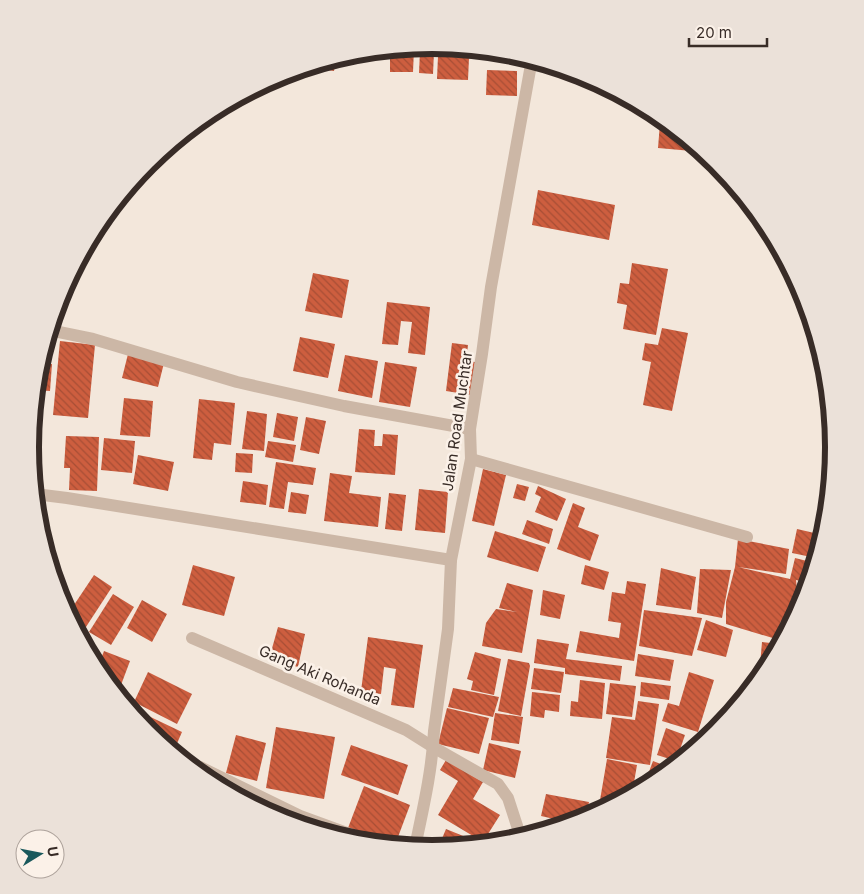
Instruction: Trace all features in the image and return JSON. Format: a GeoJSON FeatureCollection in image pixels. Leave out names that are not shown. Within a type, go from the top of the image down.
{"type":"FeatureCollection","features":[{"type":"Feature","properties":{"kind":"street","name":"Jalan Road Muchtar"},"geometry":{"type":"LineString","coordinates":[[417,839],[428,782],[448,629],[451,560],[471,459],[470,429],[491,287],[531,66]]}},
{"type":"Feature","properties":{"kind":"street"},"geometry":{"type":"LineString","coordinates":[[56,332],[93,339],[237,382],[344,406],[470,429]]}},
{"type":"Feature","properties":{"kind":"street"},"geometry":{"type":"LineString","coordinates":[[471,459],[747,537]]}},
{"type":"Feature","properties":{"kind":"street"},"geometry":{"type":"LineString","coordinates":[[42,495],[451,560]]}},
{"type":"Feature","properties":{"kind":"street","name":"Gang Aki Rohanda"},"geometry":{"type":"LineString","coordinates":[[192,638],[406,730],[498,784],[508,798],[519,831]]}},
{"type":"Feature","properties":{"kind":"street"},"geometry":{"type":"LineString","coordinates":[[213,774],[300,816],[330,827]]}},
{"type":"Feature","properties":{"kind":"building"},"geometry":{"type":"Polygon","coordinates":[[[420,54],[434,54],[433,74],[419,73],[420,54]]]}},
{"type":"Feature","properties":{"kind":"building"},"geometry":{"type":"Polygon","coordinates":[[[414,55],[413,72],[390,72],[390,56],[414,55]]]}},
{"type":"Feature","properties":{"kind":"building"},"geometry":{"type":"Polygon","coordinates":[[[438,56],[469,58],[468,80],[437,79],[438,56]]]}},
{"type":"Feature","properties":{"kind":"building"},"geometry":{"type":"Polygon","coordinates":[[[487,58],[515,62],[487,59],[487,58]]]}},
{"type":"Feature","properties":{"kind":"building"},"geometry":{"type":"Polygon","coordinates":[[[335,66],[334,71],[323,69],[335,66]]]}},
{"type":"Feature","properties":{"kind":"building"},"geometry":{"type":"Polygon","coordinates":[[[487,70],[517,71],[517,96],[486,95],[487,70]]]}},
{"type":"Feature","properties":{"kind":"building"},"geometry":{"type":"Polygon","coordinates":[[[660,127],[691,151],[658,148],[660,127]]]}},
{"type":"Feature","properties":{"kind":"building"},"geometry":{"type":"Polygon","coordinates":[[[538,190],[615,205],[609,240],[532,225],[538,190]]]}},
{"type":"Feature","properties":{"kind":"building"},"geometry":{"type":"Polygon","coordinates":[[[632,263],[668,269],[656,335],[623,329],[627,305],[617,303],[620,283],[629,284],[632,263]]]}},
{"type":"Feature","properties":{"kind":"building"},"geometry":{"type":"Polygon","coordinates":[[[313,273],[349,280],[342,318],[305,311],[313,273]]]}},
{"type":"Feature","properties":{"kind":"building"},"geometry":{"type":"Polygon","coordinates":[[[387,302],[430,307],[425,355],[408,353],[412,322],[401,321],[398,345],[382,344],[387,302]]]}},
{"type":"Feature","properties":{"kind":"building"},"geometry":{"type":"Polygon","coordinates":[[[662,328],[688,333],[672,411],[643,405],[651,362],[642,360],[645,343],[658,345],[662,328]]]}},
{"type":"Feature","properties":{"kind":"building"},"geometry":{"type":"Polygon","coordinates":[[[300,337],[335,344],[328,378],[293,371],[300,337]]]}},
{"type":"Feature","properties":{"kind":"building"},"geometry":{"type":"Polygon","coordinates":[[[60,341],[95,345],[88,418],[53,415],[60,341]]]}},
{"type":"Feature","properties":{"kind":"building"},"geometry":{"type":"Polygon","coordinates":[[[452,343],[468,345],[466,361],[475,362],[471,395],[446,391],[452,343]]]}},
{"type":"Feature","properties":{"kind":"building"},"geometry":{"type":"Polygon","coordinates":[[[128,354],[164,363],[158,387],[122,378],[128,354]]]}},
{"type":"Feature","properties":{"kind":"building"},"geometry":{"type":"Polygon","coordinates":[[[345,355],[378,361],[372,398],[338,391],[345,355]]]}},
{"type":"Feature","properties":{"kind":"building"},"geometry":{"type":"Polygon","coordinates":[[[385,362],[417,367],[410,407],[379,402],[385,362]]]}},
{"type":"Feature","properties":{"kind":"building"},"geometry":{"type":"Polygon","coordinates":[[[48,364],[52,364],[50,391],[43,390],[48,364]]]}},
{"type":"Feature","properties":{"kind":"building"},"geometry":{"type":"Polygon","coordinates":[[[124,398],[153,401],[150,437],[120,435],[124,398]]]}},
{"type":"Feature","properties":{"kind":"building"},"geometry":{"type":"Polygon","coordinates":[[[199,399],[235,403],[231,445],[214,443],[212,460],[193,458],[199,399]]]}},
{"type":"Feature","properties":{"kind":"building"},"geometry":{"type":"Polygon","coordinates":[[[247,411],[267,414],[264,451],[242,449],[247,411]]]}},
{"type":"Feature","properties":{"kind":"building"},"geometry":{"type":"Polygon","coordinates":[[[277,413],[298,417],[294,441],[273,437],[277,413]]]}},
{"type":"Feature","properties":{"kind":"building"},"geometry":{"type":"Polygon","coordinates":[[[306,417],[326,421],[319,454],[300,450],[306,417]]]}},
{"type":"Feature","properties":{"kind":"building"},"geometry":{"type":"Polygon","coordinates":[[[359,429],[375,430],[374,446],[382,446],[383,434],[398,435],[395,475],[355,472],[359,429]]]}},
{"type":"Feature","properties":{"kind":"building"},"geometry":{"type":"Polygon","coordinates":[[[66,436],[99,437],[97,491],[69,490],[70,468],[64,468],[66,436]]]}},
{"type":"Feature","properties":{"kind":"building"},"geometry":{"type":"Polygon","coordinates":[[[104,438],[135,441],[132,473],[101,470],[104,438]]]}},
{"type":"Feature","properties":{"kind":"building"},"geometry":{"type":"Polygon","coordinates":[[[268,441],[296,445],[293,462],[265,457],[268,441]]]}},
{"type":"Feature","properties":{"kind":"building"},"geometry":{"type":"Polygon","coordinates":[[[236,453],[253,454],[252,473],[235,472],[236,453]]]}},
{"type":"Feature","properties":{"kind":"building"},"geometry":{"type":"Polygon","coordinates":[[[138,455],[174,462],[168,491],[133,484],[138,455]]]}},
{"type":"Feature","properties":{"kind":"building"},"geometry":{"type":"Polygon","coordinates":[[[276,462],[316,468],[313,485],[288,482],[284,509],[269,507],[276,462]]]}},
{"type":"Feature","properties":{"kind":"building"},"geometry":{"type":"Polygon","coordinates":[[[483,469],[506,475],[494,526],[472,521],[483,469]]]}},
{"type":"Feature","properties":{"kind":"building"},"geometry":{"type":"Polygon","coordinates":[[[330,473],[352,476],[349,493],[381,497],[378,527],[324,521],[330,473]]]}},
{"type":"Feature","properties":{"kind":"building"},"geometry":{"type":"Polygon","coordinates":[[[243,481],[268,485],[266,505],[240,502],[243,481]]]}},
{"type":"Feature","properties":{"kind":"building"},"geometry":{"type":"Polygon","coordinates":[[[517,484],[529,487],[525,501],[513,498],[517,484]]]}},
{"type":"Feature","properties":{"kind":"building"},"geometry":{"type":"Polygon","coordinates":[[[538,486],[566,499],[557,521],[535,512],[541,497],[535,494],[538,486]]]}},
{"type":"Feature","properties":{"kind":"building"},"geometry":{"type":"Polygon","coordinates":[[[419,489],[448,492],[445,533],[415,530],[419,489]]]}},
{"type":"Feature","properties":{"kind":"building"},"geometry":{"type":"Polygon","coordinates":[[[291,492],[309,495],[306,514],[288,512],[291,492]]]}},
{"type":"Feature","properties":{"kind":"building"},"geometry":{"type":"Polygon","coordinates":[[[389,493],[406,495],[402,531],[385,529],[389,493]]]}},
{"type":"Feature","properties":{"kind":"building"},"geometry":{"type":"Polygon","coordinates":[[[573,503],[585,508],[578,527],[599,535],[590,561],[557,549],[573,503]]]}},
{"type":"Feature","properties":{"kind":"building"},"geometry":{"type":"Polygon","coordinates":[[[527,520],[553,529],[549,544],[522,534],[527,520]]]}},
{"type":"Feature","properties":{"kind":"building"},"geometry":{"type":"Polygon","coordinates":[[[797,529],[816,533],[809,557],[792,553],[797,529]]]}},
{"type":"Feature","properties":{"kind":"building"},"geometry":{"type":"Polygon","coordinates":[[[495,531],[546,547],[538,572],[487,557],[495,531]]]}},
{"type":"Feature","properties":{"kind":"building"},"geometry":{"type":"Polygon","coordinates":[[[738,539],[789,549],[786,574],[738,567],[790,579],[795,558],[808,561],[801,581],[796,580],[797,591],[784,622],[781,621],[776,639],[726,624],[726,602],[735,567],[738,539]]]}},
{"type":"Feature","properties":{"kind":"building"},"geometry":{"type":"Polygon","coordinates":[[[193,565],[235,577],[224,616],[182,605],[193,565]]]}},
{"type":"Feature","properties":{"kind":"building"},"geometry":{"type":"Polygon","coordinates":[[[585,565],[609,572],[604,590],[581,584],[585,565]]]}},
{"type":"Feature","properties":{"kind":"building"},"geometry":{"type":"Polygon","coordinates":[[[661,568],[696,577],[691,610],[656,605],[661,568]]]}},
{"type":"Feature","properties":{"kind":"building"},"geometry":{"type":"Polygon","coordinates":[[[700,569],[731,570],[722,618],[697,613],[700,569]]]}},
{"type":"Feature","properties":{"kind":"building"},"geometry":{"type":"Polygon","coordinates":[[[94,575],[112,587],[84,630],[73,607],[94,575]]]}},
{"type":"Feature","properties":{"kind":"building"},"geometry":{"type":"Polygon","coordinates":[[[627,581],[646,584],[634,661],[576,652],[580,631],[619,638],[621,623],[608,621],[612,592],[625,594],[627,581]]]}},
{"type":"Feature","properties":{"kind":"building"},"geometry":{"type":"Polygon","coordinates":[[[507,583],[533,590],[522,653],[482,646],[486,623],[496,609],[517,612],[499,608],[507,583]]]}},
{"type":"Feature","properties":{"kind":"building"},"geometry":{"type":"Polygon","coordinates":[[[543,590],[565,595],[560,619],[540,615],[543,590]]]}},
{"type":"Feature","properties":{"kind":"building"},"geometry":{"type":"Polygon","coordinates":[[[113,594],[134,607],[111,645],[89,632],[113,594]]]}},
{"type":"Feature","properties":{"kind":"building"},"geometry":{"type":"Polygon","coordinates":[[[142,600],[167,614],[152,642],[127,628],[142,600]]]}},
{"type":"Feature","properties":{"kind":"building"},"geometry":{"type":"Polygon","coordinates":[[[644,610],[702,618],[692,656],[639,646],[644,610]]]}},
{"type":"Feature","properties":{"kind":"building"},"geometry":{"type":"Polygon","coordinates":[[[706,620],[733,630],[726,657],[697,650],[706,620]]]}},
{"type":"Feature","properties":{"kind":"building"},"geometry":{"type":"Polygon","coordinates":[[[278,627],[305,634],[298,667],[269,659],[278,627]]]}},
{"type":"Feature","properties":{"kind":"building"},"geometry":{"type":"Polygon","coordinates":[[[368,637],[423,645],[414,708],[391,705],[396,669],[384,667],[381,694],[361,691],[368,637]]]}},
{"type":"Feature","properties":{"kind":"building"},"geometry":{"type":"Polygon","coordinates":[[[537,639],[569,644],[566,659],[622,666],[620,681],[565,674],[565,668],[534,663],[537,639]]]}},
{"type":"Feature","properties":{"kind":"building"},"geometry":{"type":"Polygon","coordinates":[[[762,642],[773,643],[760,663],[762,642]]]}},
{"type":"Feature","properties":{"kind":"building"},"geometry":{"type":"Polygon","coordinates":[[[104,651],[130,661],[121,685],[119,684],[101,659],[104,651]]]}},
{"type":"Feature","properties":{"kind":"building"},"geometry":{"type":"Polygon","coordinates":[[[475,652],[501,659],[494,695],[471,690],[473,681],[467,679],[475,652]]]}},
{"type":"Feature","properties":{"kind":"building"},"geometry":{"type":"Polygon","coordinates":[[[638,654],[674,660],[670,681],[635,676],[638,654]]]}},
{"type":"Feature","properties":{"kind":"building"},"geometry":{"type":"Polygon","coordinates":[[[508,659],[529,663],[530,666],[521,716],[498,711],[508,659]]]}},
{"type":"Feature","properties":{"kind":"building"},"geometry":{"type":"Polygon","coordinates":[[[534,668],[564,672],[561,693],[531,689],[534,668]]]}},
{"type":"Feature","properties":{"kind":"building"},"geometry":{"type":"Polygon","coordinates":[[[148,672],[192,694],[177,724],[134,702],[148,672]]]}},
{"type":"Feature","properties":{"kind":"building"},"geometry":{"type":"Polygon","coordinates":[[[689,672],[714,680],[698,732],[662,721],[668,703],[679,706],[689,672]]]}},
{"type":"Feature","properties":{"kind":"building"},"geometry":{"type":"Polygon","coordinates":[[[580,680],[605,683],[602,719],[570,716],[571,701],[578,702],[580,680]]]}},
{"type":"Feature","properties":{"kind":"building"},"geometry":{"type":"Polygon","coordinates":[[[641,682],[671,686],[669,700],[640,696],[641,682]]]}},
{"type":"Feature","properties":{"kind":"building"},"geometry":{"type":"Polygon","coordinates":[[[610,683],[636,686],[632,717],[606,714],[610,683]]]}},
{"type":"Feature","properties":{"kind":"building"},"geometry":{"type":"Polygon","coordinates":[[[453,688],[499,697],[493,717],[448,707],[453,688]]]}},
{"type":"Feature","properties":{"kind":"building"},"geometry":{"type":"Polygon","coordinates":[[[532,692],[560,695],[559,712],[545,710],[544,718],[530,716],[532,692]]]}},
{"type":"Feature","properties":{"kind":"building"},"geometry":{"type":"Polygon","coordinates":[[[638,701],[659,704],[650,765],[606,758],[612,717],[635,720],[638,701]]]}},
{"type":"Feature","properties":{"kind":"building"},"geometry":{"type":"Polygon","coordinates":[[[447,708],[489,718],[479,754],[438,744],[447,708]]]}},
{"type":"Feature","properties":{"kind":"building"},"geometry":{"type":"Polygon","coordinates":[[[143,713],[182,732],[176,745],[143,713]]]}},
{"type":"Feature","properties":{"kind":"building"},"geometry":{"type":"Polygon","coordinates":[[[495,713],[523,717],[519,744],[491,740],[495,713]]]}},
{"type":"Feature","properties":{"kind":"building"},"geometry":{"type":"Polygon","coordinates":[[[276,727],[335,737],[324,799],[266,788],[276,727]]]}},
{"type":"Feature","properties":{"kind":"building"},"geometry":{"type":"Polygon","coordinates":[[[666,728],[685,735],[679,753],[671,759],[657,755],[666,728]]]}},
{"type":"Feature","properties":{"kind":"building"},"geometry":{"type":"Polygon","coordinates":[[[236,735],[266,743],[257,781],[226,773],[236,735]]]}},
{"type":"Feature","properties":{"kind":"building"},"geometry":{"type":"Polygon","coordinates":[[[489,743],[521,751],[515,778],[483,770],[489,743]]]}},
{"type":"Feature","properties":{"kind":"building"},"geometry":{"type":"Polygon","coordinates":[[[351,745],[408,765],[398,795],[341,775],[351,745]]]}},
{"type":"Feature","properties":{"kind":"building"},"geometry":{"type":"Polygon","coordinates":[[[607,759],[637,765],[634,785],[600,803],[607,759]]]}},
{"type":"Feature","properties":{"kind":"building"},"geometry":{"type":"Polygon","coordinates":[[[446,760],[483,782],[473,799],[500,815],[486,836],[476,838],[438,815],[458,781],[440,770],[446,760]]]}},
{"type":"Feature","properties":{"kind":"building"},"geometry":{"type":"Polygon","coordinates":[[[653,761],[663,765],[650,774],[648,776],[653,761]]]}},
{"type":"Feature","properties":{"kind":"building"},"geometry":{"type":"Polygon","coordinates":[[[364,786],[410,805],[398,838],[367,835],[348,828],[364,786]]]}},
{"type":"Feature","properties":{"kind":"building"},"geometry":{"type":"Polygon","coordinates":[[[546,794],[589,802],[588,808],[556,820],[541,816],[546,794]]]}},
{"type":"Feature","properties":{"kind":"building"},"geometry":{"type":"Polygon","coordinates":[[[446,829],[469,838],[458,839],[442,840],[446,829]]]}}]}
